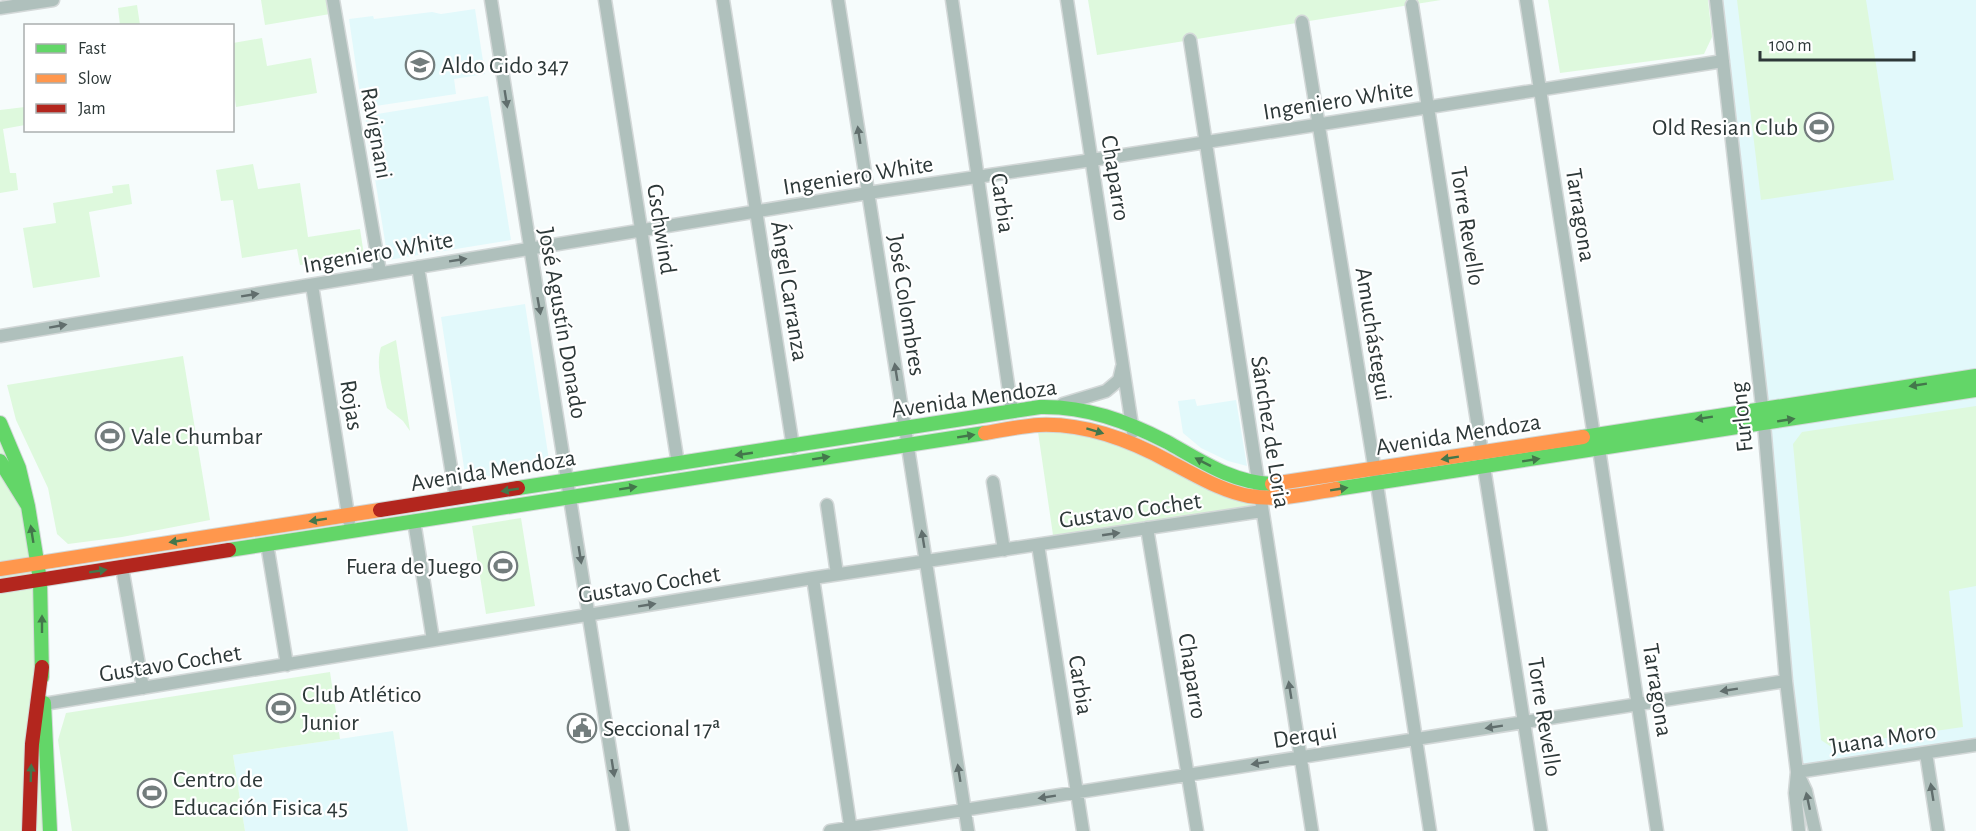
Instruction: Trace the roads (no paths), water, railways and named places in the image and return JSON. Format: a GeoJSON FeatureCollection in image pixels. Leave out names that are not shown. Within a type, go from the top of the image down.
{"type":"FeatureCollection","features":[{"type":"Feature","properties":{"kind":"main road","name":"Avenida Mendoza"},"geometry":{"type":"LineString","coordinates":[[0,586],[1054,424],[1081,427],[1136,445],[1204,482],[1261,505],[1281,498],[1376,477],[1483,460],[1594,436],[1976,376]]}},
{"type":"Feature","properties":{"kind":"main road","name":"Avenida Mendoza"},"geometry":{"type":"LineString","coordinates":[[1483,460],[1599,449],[1976,390]]}},
{"type":"Feature","properties":{"kind":"main road","name":"Avenida Mendoza"},"geometry":{"type":"LineString","coordinates":[[0,569],[1055,406],[1079,408],[1099,414],[1166,441],[1205,464],[1238,478],[1257,483],[1281,484],[1376,477]]}},
{"type":"Feature","properties":{"kind":"main road"},"geometry":{"type":"LineString","coordinates":[[0,423],[18,468],[28,506],[40,580],[50,831]]}},
{"type":"Feature","properties":{"kind":"main road"},"geometry":{"type":"LineString","coordinates":[[0,461],[28,506]]}},
{"type":"Feature","properties":{"kind":"main road"},"geometry":{"type":"LineString","coordinates":[[236,532],[239,549]]}},
{"type":"Feature","properties":{"kind":"main road"},"geometry":{"type":"LineString","coordinates":[[29,831],[32,744],[42,668]]}},
{"type":"Feature","properties":{"kind":"street"},"geometry":{"type":"LineString","coordinates":[[0,8],[53,0]]}},
{"type":"Feature","properties":{"kind":"street","name":"Ravignani"},"geometry":{"type":"LineString","coordinates":[[333,0],[380,272]]}},
{"type":"Feature","properties":{"kind":"street","name":"José Agustín Donado"},"geometry":{"type":"LineString","coordinates":[[491,0],[623,831]]}},
{"type":"Feature","properties":{"kind":"street","name":"Gschwind"},"geometry":{"type":"LineString","coordinates":[[605,0],[678,464]]}},
{"type":"Feature","properties":{"kind":"street","name":"Ángel Carranza"},"geometry":{"type":"LineString","coordinates":[[723,0],[793,447]]}},
{"type":"Feature","properties":{"kind":"street","name":"José Colombres"},"geometry":{"type":"LineString","coordinates":[[838,0],[968,831]]}},
{"type":"Feature","properties":{"kind":"street","name":"Carbia"},"geometry":{"type":"LineString","coordinates":[[952,0],[1012,412]]}},
{"type":"Feature","properties":{"kind":"street","name":"Chaparro"},"geometry":{"type":"LineString","coordinates":[[1067,0],[1136,445]]}},
{"type":"Feature","properties":{"kind":"street","name":"Tarragona"},"geometry":{"type":"LineString","coordinates":[[1526,0],[1594,436]]}},
{"type":"Feature","properties":{"kind":"street","name":"Furlong"},"geometry":{"type":"LineString","coordinates":[[1716,0],[1764,424],[1786,681],[1797,772],[1795,793],[1799,831]]}},
{"type":"Feature","properties":{"kind":"street","name":"Torre Revello"},"geometry":{"type":"LineString","coordinates":[[1412,5],[1541,831]]}},
{"type":"Feature","properties":{"kind":"street","name":"Amuchástegui"},"geometry":{"type":"LineString","coordinates":[[1302,22],[1376,477],[1430,831]]}},
{"type":"Feature","properties":{"kind":"street","name":"Sánchez de Loria"},"geometry":{"type":"LineString","coordinates":[[1190,40],[1312,831]]}},
{"type":"Feature","properties":{"kind":"street","name":"Ingeniero White"},"geometry":{"type":"LineString","coordinates":[[0,336],[868,193],[978,178],[1723,61]]}},
{"type":"Feature","properties":{"kind":"street"},"geometry":{"type":"LineString","coordinates":[[418,267],[456,498]]}},
{"type":"Feature","properties":{"kind":"street","name":"Rojas"},"geometry":{"type":"LineString","coordinates":[[312,285],[351,531]]}},
{"type":"Feature","properties":{"kind":"street"},"geometry":{"type":"LineString","coordinates":[[1055,406],[1106,391],[1119,380],[1123,363]]}},
{"type":"Feature","properties":{"kind":"street","name":"Tarragona"},"geometry":{"type":"LineString","coordinates":[[1599,449],[1657,831]]}},
{"type":"Feature","properties":{"kind":"street"},"geometry":{"type":"LineString","coordinates":[[993,482],[1004,550]]}},
{"type":"Feature","properties":{"kind":"street"},"geometry":{"type":"LineString","coordinates":[[827,505],[837,574]]}},
{"type":"Feature","properties":{"kind":"street","name":"Gustavo Cochet"},"geometry":{"type":"LineString","coordinates":[[44,704],[837,574],[1147,528],[1261,505]]}},
{"type":"Feature","properties":{"kind":"street"},"geometry":{"type":"LineString","coordinates":[[414,521],[433,640]]}},
{"type":"Feature","properties":{"kind":"street","name":"Chaparro"},"geometry":{"type":"LineString","coordinates":[[1147,528],[1197,831]]}},
{"type":"Feature","properties":{"kind":"street"},"geometry":{"type":"LineString","coordinates":[[267,544],[287,665]]}},
{"type":"Feature","properties":{"kind":"street","name":"Carbia"},"geometry":{"type":"LineString","coordinates":[[1038,545],[1083,831]]}},
{"type":"Feature","properties":{"kind":"street"},"geometry":{"type":"LineString","coordinates":[[122,567],[143,688]]}},
{"type":"Feature","properties":{"kind":"street"},"geometry":{"type":"LineString","coordinates":[[813,578],[851,829]]}},
{"type":"Feature","properties":{"kind":"street","name":"Derqui"},"geometry":{"type":"LineString","coordinates":[[830,831],[1786,681]]}},
{"type":"Feature","properties":{"kind":"street","name":"Juana Moro"},"geometry":{"type":"LineString","coordinates":[[1797,772],[1976,745]]}},
{"type":"Feature","properties":{"kind":"street"},"geometry":{"type":"LineString","coordinates":[[1926,753],[1938,831]]}},
{"type":"Feature","properties":{"kind":"street"},"geometry":{"type":"LineString","coordinates":[[1797,772],[1806,791],[1815,831]]}},
{"type":"Feature","properties":{"kind":"place","name":"Aldo Gido 347"},"geometry":{"type":"Point","coordinates":[420,65]}},
{"type":"Feature","properties":{"kind":"place","name":"Old Resian Club"},"geometry":{"type":"Point","coordinates":[1819,127]}},
{"type":"Feature","properties":{"kind":"place","name":"Vale Chumbar"},"geometry":{"type":"Point","coordinates":[110,436]}},
{"type":"Feature","properties":{"kind":"place","name":"Fuera de Juego"},"geometry":{"type":"Point","coordinates":[503,566]}},
{"type":"Feature","properties":{"kind":"place","name":"Club Atlético Junior"},"geometry":{"type":"Point","coordinates":[281,708]}},
{"type":"Feature","properties":{"kind":"place","name":"Seccional 17ª"},"geometry":{"type":"Point","coordinates":[582,728]}},
{"type":"Feature","properties":{"kind":"place","name":"Centro de Educación Fisica 45"},"geometry":{"type":"Point","coordinates":[152,793]}}]}
